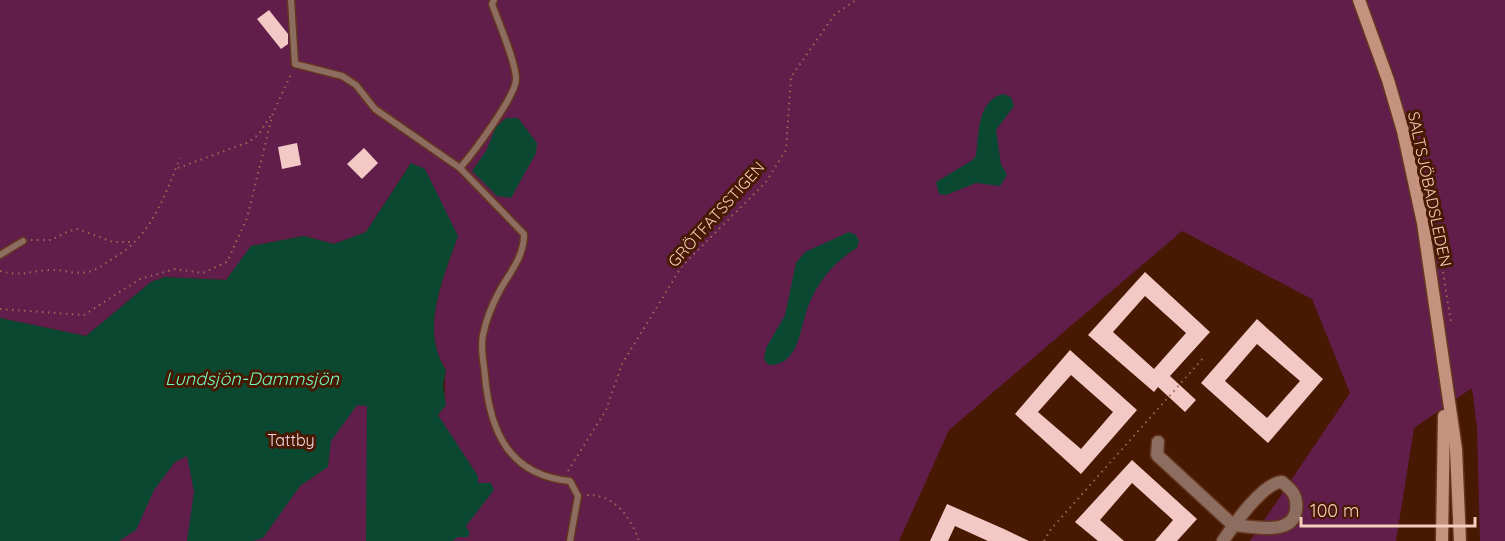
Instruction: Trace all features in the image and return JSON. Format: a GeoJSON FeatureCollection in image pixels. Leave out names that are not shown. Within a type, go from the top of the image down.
{"type":"FeatureCollection","features":[{"type":"Feature","properties":{"kind":"main road","name":"SALTSJÖBADSLEDEN"},"geometry":{"type":"LineString","coordinates":[[1359,0],[1388,80],[1414,175],[1431,271],[1456,449],[1460,541]]}},
{"type":"Feature","properties":{"kind":"main road","name":"SALTSJÖBADSLEDEN"},"geometry":{"type":"LineString","coordinates":[[1442,541],[1446,390]]}},
{"type":"Feature","properties":{"kind":"street"},"geometry":{"type":"LineString","coordinates":[[1158,442],[1157,455],[1233,525],[1277,527],[1290,522],[1296,515],[1297,507],[1293,491],[1282,482],[1271,484],[1233,525],[1223,541]]}},
{"type":"Feature","properties":{"kind":"lane"},"geometry":{"type":"LineString","coordinates":[[291,0],[295,64],[342,76],[356,85],[375,109],[460,168],[524,234],[524,248],[500,291],[482,338],[487,407],[499,434],[513,455],[530,471],[549,479],[570,481],[578,496],[570,541]]}},
{"type":"Feature","properties":{"kind":"lane"},"geometry":{"type":"LineString","coordinates":[[460,168],[478,148],[513,94],[516,78],[492,4],[494,0]]}},
{"type":"Feature","properties":{"kind":"lane"},"geometry":{"type":"LineString","coordinates":[[0,255],[23,241]]}},
{"type":"Feature","properties":{"kind":"path","name":"GRÖTFATSSTIGEN"},"geometry":{"type":"LineString","coordinates":[[570,481],[568,470],[606,410],[622,364],[682,266],[766,182],[786,150],[791,77],[835,14],[856,0]]}},
{"type":"Feature","properties":{"kind":"path"},"geometry":{"type":"LineString","coordinates":[[176,168],[249,142],[259,134],[273,112],[295,64]]}},
{"type":"Feature","properties":{"kind":"path"},"geometry":{"type":"LineString","coordinates":[[0,309],[84,315],[140,279],[175,269],[203,273],[227,262],[248,218],[273,112]]}},
{"type":"Feature","properties":{"kind":"path"},"geometry":{"type":"LineString","coordinates":[[0,271],[18,276],[50,270],[84,273],[136,243],[152,223],[169,190],[180,158]]}},
{"type":"Feature","properties":{"kind":"path"},"geometry":{"type":"LineString","coordinates":[[23,241],[51,240],[78,229],[113,242],[136,243]]}},
{"type":"Feature","properties":{"kind":"path"},"geometry":{"type":"LineString","coordinates":[[1044,541],[1145,421],[1204,356]]}},
{"type":"Feature","properties":{"kind":"path"},"geometry":{"type":"LineString","coordinates":[[578,496],[604,497],[619,507],[632,521],[639,541]]}},
{"type":"Feature","properties":{"kind":"green space","name":"Tattby"},"geometry":{"type":"Polygon","coordinates":[[[0,0],[1505,0],[1505,541],[1480,541],[1477,428],[1472,388],[1414,428],[1396,541],[1250,541],[1350,393],[1312,299],[1182,231],[949,430],[899,541],[0,541],[340,325],[471,468],[438,415],[445,399],[446,370],[438,354],[434,320],[441,286],[458,236],[411,163],[366,232],[334,244],[304,236],[252,246],[226,280],[165,277],[151,282],[86,336],[0,318],[0,0]]]}},
{"type":"Feature","properties":{"kind":"water"},"geometry":{"type":"Polygon","coordinates":[[[1003,94],[1011,97],[1014,106],[996,130],[1001,164],[1007,175],[1000,186],[976,183],[946,195],[939,194],[936,182],[976,156],[979,128],[984,111],[988,103],[1003,94]]]}},
{"type":"Feature","properties":{"kind":"water"},"geometry":{"type":"Polygon","coordinates":[[[506,118],[518,118],[537,143],[536,153],[511,198],[497,196],[472,171],[486,151],[496,127],[506,118]]]}},
{"type":"Feature","properties":{"kind":"water","name":"Lundsjön-Dammsjön"},"geometry":{"type":"Polygon","coordinates":[[[411,163],[425,169],[458,236],[441,286],[434,320],[438,354],[446,370],[443,385],[446,405],[438,415],[478,476],[478,483],[491,483],[494,490],[466,526],[470,533],[468,537],[458,537],[453,541],[366,541],[367,406],[357,405],[331,441],[328,467],[300,486],[263,538],[253,541],[187,541],[194,492],[187,456],[175,462],[154,490],[136,530],[119,541],[0,541],[0,318],[86,336],[151,282],[165,277],[226,280],[251,246],[304,236],[334,244],[366,232],[411,163]]]}},
{"type":"Feature","properties":{"kind":"water"},"geometry":{"type":"Polygon","coordinates":[[[849,232],[856,235],[859,241],[857,248],[828,272],[818,287],[809,304],[793,352],[779,364],[769,365],[764,360],[766,348],[785,315],[796,263],[805,252],[849,232]]]}},
{"type":"Feature","properties":{"kind":"building"},"geometry":{"type":"Polygon","coordinates":[[[269,10],[288,34],[288,44],[281,49],[257,19],[269,10]]]}},
{"type":"Feature","properties":{"kind":"building"},"geometry":{"type":"Polygon","coordinates":[[[297,143],[301,165],[282,169],[278,147],[297,143]]]}},
{"type":"Feature","properties":{"kind":"building"},"geometry":{"type":"Polygon","coordinates":[[[364,148],[378,163],[362,179],[347,164],[364,148]]]}},
{"type":"Feature","properties":{"kind":"building"},"geometry":{"type":"Polygon","coordinates":[[[1145,272],[1210,332],[1170,376],[1196,400],[1185,412],[1158,387],[1154,392],[1088,335],[1145,272]],[[1145,296],[1113,332],[1154,369],[1186,333],[1145,296]]]}},
{"type":"Feature","properties":{"kind":"building"},"geometry":{"type":"Polygon","coordinates":[[[1257,319],[1323,379],[1268,443],[1201,383],[1257,319]],[[1257,344],[1225,381],[1267,418],[1300,381],[1257,344]]]}},
{"type":"Feature","properties":{"kind":"building"},"geometry":{"type":"Polygon","coordinates":[[[1070,350],[1137,410],[1081,474],[1015,414],[1070,350]],[[1071,375],[1038,412],[1081,449],[1113,412],[1071,375]]]}},
{"type":"Feature","properties":{"kind":"building"},"geometry":{"type":"Polygon","coordinates":[[[1132,460],[1197,519],[1177,541],[1155,541],[1173,520],[1132,483],[1100,520],[1124,541],[1098,541],[1075,522],[1132,460]]]}},
{"type":"Feature","properties":{"kind":"building"},"geometry":{"type":"Polygon","coordinates":[[[947,504],[1029,541],[988,541],[955,526],[948,541],[930,541],[947,504]]]}}]}
